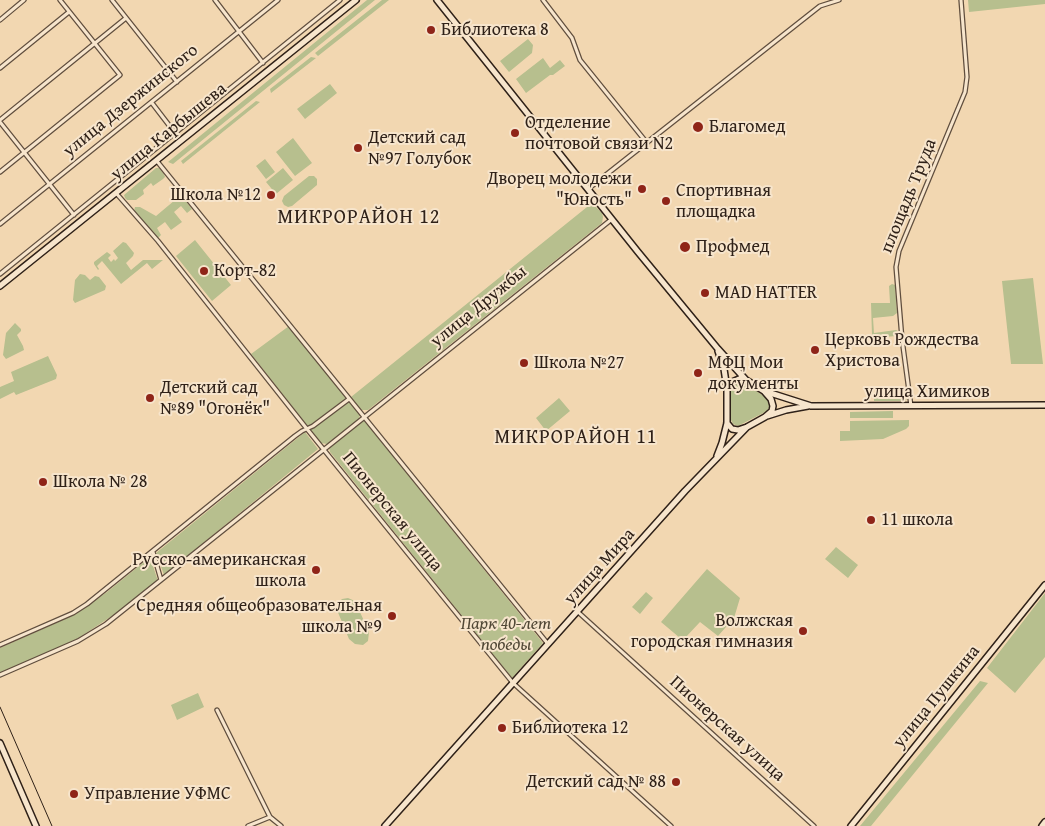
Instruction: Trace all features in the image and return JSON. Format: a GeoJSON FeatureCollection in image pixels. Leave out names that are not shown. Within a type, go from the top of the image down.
{"type":"FeatureCollection","features":[{"type":"Feature","properties":{"kind":"street"},"geometry":{"type":"LineString","coordinates":[[0,20],[24,0]]}},
{"type":"Feature","properties":{"kind":"street"},"geometry":{"type":"LineString","coordinates":[[0,172],[120,75],[60,0]]}},
{"type":"Feature","properties":{"kind":"street"},"geometry":{"type":"LineString","coordinates":[[112,0],[178,82]]}},
{"type":"Feature","properties":{"kind":"street"},"geometry":{"type":"LineString","coordinates":[[215,0],[240,31],[262,63]]}},
{"type":"Feature","properties":{"kind":"street","name":"улица Дзержинского"},"geometry":{"type":"LineString","coordinates":[[0,224],[278,0]]}},
{"type":"Feature","properties":{"kind":"street"},"geometry":{"type":"LineString","coordinates":[[0,274],[340,0]]}},
{"type":"Feature","properties":{"kind":"street","name":"улица Карбышева"},"geometry":{"type":"LineString","coordinates":[[0,286],[356,0]]}},
{"type":"Feature","properties":{"kind":"street"},"geometry":{"type":"LineString","coordinates":[[437,0],[718,349],[746,380],[764,391],[771,399],[772,411],[765,417],[738,430],[732,429],[727,423],[727,389],[718,349]]}},
{"type":"Feature","properties":{"kind":"street"},"geometry":{"type":"LineString","coordinates":[[543,0],[572,38],[580,60],[646,143]]}},
{"type":"Feature","properties":{"kind":"street"},"geometry":{"type":"LineString","coordinates":[[588,189],[820,6],[839,0]]}},
{"type":"Feature","properties":{"kind":"street","name":"площадь Труда"},"geometry":{"type":"LineString","coordinates":[[910,406],[896,267],[902,242],[965,92],[967,77],[960,0]]}},
{"type":"Feature","properties":{"kind":"street"},"geometry":{"type":"LineString","coordinates":[[0,68],[69,12]]}},
{"type":"Feature","properties":{"kind":"street"},"geometry":{"type":"LineString","coordinates":[[74,215],[0,121],[126,18]]}},
{"type":"Feature","properties":{"kind":"street"},"geometry":{"type":"LineString","coordinates":[[152,103],[175,133]]}},
{"type":"Feature","properties":{"kind":"street"},"geometry":{"type":"LineString","coordinates":[[156,160],[549,644]]}},
{"type":"Feature","properties":{"kind":"street","name":"Пионерская улица"},"geometry":{"type":"LineString","coordinates":[[116,192],[513,684],[671,826]]}},
{"type":"Feature","properties":{"kind":"street","name":"улица Дружбы"},"geometry":{"type":"LineString","coordinates":[[324,449],[612,219]]}},
{"type":"Feature","properties":{"kind":"street"},"geometry":{"type":"LineString","coordinates":[[727,389],[733,380],[746,380]]}},
{"type":"Feature","properties":{"kind":"street","name":"улица Химиков"},"geometry":{"type":"LineString","coordinates":[[764,391],[809,406]]}},
{"type":"Feature","properties":{"kind":"street"},"geometry":{"type":"LineString","coordinates":[[0,646],[73,613],[109,587],[296,436],[313,426],[349,399]]}},
{"type":"Feature","properties":{"kind":"street","name":"улица Химиков"},"geometry":{"type":"LineString","coordinates":[[765,417],[786,410],[809,406],[1045,405]]}},
{"type":"Feature","properties":{"kind":"street","name":"улица Мира"},"geometry":{"type":"LineString","coordinates":[[715,460],[723,442],[727,423]]}},
{"type":"Feature","properties":{"kind":"street","name":"улица Мира"},"geometry":{"type":"LineString","coordinates":[[385,826],[715,460],[747,427]]}},
{"type":"Feature","properties":{"kind":"street"},"geometry":{"type":"LineString","coordinates":[[0,675],[78,641],[97,630],[161,581],[324,449]]}},
{"type":"Feature","properties":{"kind":"street"},"geometry":{"type":"LineString","coordinates":[[153,552],[161,581]]}},
{"type":"Feature","properties":{"kind":"street","name":"улица Пушкина"},"geometry":{"type":"LineString","coordinates":[[851,826],[1045,585]]}},
{"type":"Feature","properties":{"kind":"street","name":"Пионерская улица"},"geometry":{"type":"LineString","coordinates":[[578,612],[814,826]]}},
{"type":"Feature","properties":{"kind":"street"},"geometry":{"type":"LineString","coordinates":[[217,710],[270,817],[281,826]]}},
{"type":"Feature","properties":{"kind":"street"},"geometry":{"type":"LineString","coordinates":[[0,743],[36,826]]}},
{"type":"Feature","properties":{"kind":"street"},"geometry":{"type":"LineString","coordinates":[[248,826],[270,817]]}},
{"type":"Feature","properties":{"kind":"street"},"geometry":{"type":"LineString","coordinates":[[1042,826],[1045,822]]}},
{"type":"Feature","properties":{"kind":"green space"},"geometry":{"type":"Polygon","coordinates":[[[367,0],[375,0],[173,164],[168,162],[367,0]]]}},
{"type":"Feature","properties":{"kind":"green space"},"geometry":{"type":"Polygon","coordinates":[[[382,0],[389,0],[318,56],[315,53],[382,0]]]}},
{"type":"Feature","properties":{"kind":"green space"},"geometry":{"type":"Polygon","coordinates":[[[968,0],[1045,0],[1045,4],[969,12],[968,0]]]}},
{"type":"Feature","properties":{"kind":"green space"},"geometry":{"type":"Polygon","coordinates":[[[528,39],[533,45],[532,53],[509,72],[500,61],[528,39]]]}},
{"type":"Feature","properties":{"kind":"green space"},"geometry":{"type":"Polygon","coordinates":[[[311,57],[316,58],[271,93],[270,89],[311,57]]]}},
{"type":"Feature","properties":{"kind":"green space"},"geometry":{"type":"Polygon","coordinates":[[[543,58],[550,68],[560,60],[565,66],[526,93],[516,79],[543,58]]]}},
{"type":"Feature","properties":{"kind":"green space"},"geometry":{"type":"Polygon","coordinates":[[[330,84],[337,93],[305,119],[297,109],[330,84]]]}},
{"type":"Feature","properties":{"kind":"green space"},"geometry":{"type":"Polygon","coordinates":[[[256,101],[260,102],[183,164],[181,161],[256,101]]]}},
{"type":"Feature","properties":{"kind":"green space"},"geometry":{"type":"Polygon","coordinates":[[[293,138],[312,163],[295,176],[276,152],[293,138]]]}},
{"type":"Feature","properties":{"kind":"green space"},"geometry":{"type":"Polygon","coordinates":[[[265,159],[275,172],[266,179],[256,166],[265,159]]]}},
{"type":"Feature","properties":{"kind":"green space"},"geometry":{"type":"Polygon","coordinates":[[[156,168],[159,168],[165,177],[153,186],[151,183],[143,190],[144,194],[136,200],[127,200],[124,195],[156,168]]]}},
{"type":"Feature","properties":{"kind":"green space"},"geometry":{"type":"Polygon","coordinates":[[[283,168],[293,180],[276,194],[266,182],[283,168]]]}},
{"type":"Feature","properties":{"kind":"green space"},"geometry":{"type":"Polygon","coordinates":[[[309,176],[314,176],[317,179],[317,185],[292,206],[284,205],[282,201],[284,196],[309,176]]]}},
{"type":"Feature","properties":{"kind":"green space"},"geometry":{"type":"Polygon","coordinates":[[[181,195],[192,209],[187,213],[181,206],[174,212],[182,222],[171,230],[165,222],[157,228],[161,235],[158,238],[155,237],[134,211],[135,207],[140,207],[156,216],[181,195]]]}},
{"type":"Feature","properties":{"kind":"green space"},"geometry":{"type":"Polygon","coordinates":[[[592,203],[602,213],[602,223],[368,410],[359,408],[351,397],[592,203]]]}},
{"type":"Feature","properties":{"kind":"green space","name":"Корт-82"},"geometry":{"type":"Polygon","coordinates":[[[195,240],[231,285],[212,301],[176,256],[195,240]]]}},
{"type":"Feature","properties":{"kind":"green space"},"geometry":{"type":"Polygon","coordinates":[[[123,242],[134,253],[126,263],[131,270],[143,260],[163,260],[152,269],[147,263],[121,284],[102,261],[97,266],[98,270],[94,262],[107,252],[111,255],[108,258],[111,262],[114,259],[115,261],[118,258],[113,251],[123,242]]]}},
{"type":"Feature","properties":{"kind":"green space"},"geometry":{"type":"Polygon","coordinates":[[[80,274],[85,275],[90,280],[95,276],[99,277],[106,286],[105,290],[75,303],[73,300],[75,280],[80,274]]]}},
{"type":"Feature","properties":{"kind":"green space"},"geometry":{"type":"Polygon","coordinates":[[[1033,278],[1043,364],[1011,364],[1002,281],[1033,278]]]}},
{"type":"Feature","properties":{"kind":"green space"},"geometry":{"type":"Polygon","coordinates":[[[895,285],[897,313],[893,316],[873,318],[874,333],[896,330],[898,334],[896,336],[874,338],[872,335],[871,303],[890,303],[889,286],[895,285]]]}},
{"type":"Feature","properties":{"kind":"green space"},"geometry":{"type":"Polygon","coordinates":[[[15,323],[21,329],[17,335],[24,350],[6,359],[3,355],[6,333],[15,323]]]}},
{"type":"Feature","properties":{"kind":"green space"},"geometry":{"type":"Polygon","coordinates":[[[289,326],[360,415],[359,419],[327,444],[321,443],[251,354],[289,326]]]}},
{"type":"Feature","properties":{"kind":"green space"},"geometry":{"type":"Polygon","coordinates":[[[48,356],[57,375],[56,379],[16,395],[14,392],[0,399],[0,387],[14,381],[11,372],[48,356]]]}},
{"type":"Feature","properties":{"kind":"green space"},"geometry":{"type":"Polygon","coordinates":[[[739,381],[768,399],[770,405],[767,411],[738,426],[733,424],[731,420],[731,387],[739,381]]]}},
{"type":"Feature","properties":{"kind":"green space"},"geometry":{"type":"Polygon","coordinates":[[[874,395],[907,395],[907,399],[905,401],[874,401],[874,395]]]}},
{"type":"Feature","properties":{"kind":"green space"},"geometry":{"type":"Polygon","coordinates":[[[559,398],[570,411],[546,431],[536,418],[559,398]]]}},
{"type":"Feature","properties":{"kind":"green space"},"geometry":{"type":"Polygon","coordinates":[[[893,411],[893,418],[850,418],[850,412],[893,411]]]}},
{"type":"Feature","properties":{"kind":"green space","name":"Парк 40-лет победы"},"geometry":{"type":"Polygon","coordinates":[[[363,419],[543,643],[512,678],[330,452],[329,448],[363,419]]]}},
{"type":"Feature","properties":{"kind":"green space"},"geometry":{"type":"Polygon","coordinates":[[[909,420],[909,426],[906,429],[883,439],[840,441],[840,431],[850,431],[850,421],[909,420]]]}},
{"type":"Feature","properties":{"kind":"green space"},"geometry":{"type":"Polygon","coordinates":[[[305,432],[318,449],[164,575],[156,553],[305,432]]]}},
{"type":"Feature","properties":{"kind":"green space"},"geometry":{"type":"Polygon","coordinates":[[[836,547],[858,565],[848,578],[825,559],[836,547]]]}},
{"type":"Feature","properties":{"kind":"green space"},"geometry":{"type":"Polygon","coordinates":[[[150,557],[158,581],[115,614],[77,639],[0,674],[0,648],[74,615],[107,592],[150,557]]]}},
{"type":"Feature","properties":{"kind":"green space"},"geometry":{"type":"Polygon","coordinates":[[[707,569],[740,598],[734,618],[718,636],[700,622],[685,638],[680,638],[661,622],[707,569]]]}},
{"type":"Feature","properties":{"kind":"green space"},"geometry":{"type":"Polygon","coordinates":[[[646,592],[653,598],[640,614],[632,607],[646,592]]]}},
{"type":"Feature","properties":{"kind":"green space"},"geometry":{"type":"Polygon","coordinates":[[[1045,593],[1045,657],[1015,693],[987,668],[1045,593]]]}},
{"type":"Feature","properties":{"kind":"green space"},"geometry":{"type":"Polygon","coordinates":[[[348,598],[355,601],[369,632],[368,641],[363,645],[355,644],[349,639],[337,610],[339,602],[342,599],[348,598]]]}},
{"type":"Feature","properties":{"kind":"green space"},"geometry":{"type":"Polygon","coordinates":[[[980,681],[988,683],[871,826],[860,826],[980,681]]]}},
{"type":"Feature","properties":{"kind":"green space"},"geometry":{"type":"Polygon","coordinates":[[[198,693],[204,707],[177,720],[171,705],[198,693]]]}},
{"type":"Feature","properties":{"kind":"tram line"},"geometry":{"type":"LineString","coordinates":[[0,707],[52,826]]}},
{"type":"Feature","properties":{"kind":"place","name":"Библиотека 8"},"geometry":{"type":"Point","coordinates":[431,30]}},
{"type":"Feature","properties":{"kind":"place","name":"Благомед"},"geometry":{"type":"Point","coordinates":[698,127]}},
{"type":"Feature","properties":{"kind":"place","name":"Отделение почтовой связи N2"},"geometry":{"type":"Point","coordinates":[515,133]}},
{"type":"Feature","properties":{"kind":"place","name":"Детский сад №97 Голубок"},"geometry":{"type":"Point","coordinates":[358,148]}},
{"type":"Feature","properties":{"kind":"place","name":"Дворец молодежи \"Юность\""},"geometry":{"type":"Point","coordinates":[642,189]}},
{"type":"Feature","properties":{"kind":"place","name":"Школа №12"},"geometry":{"type":"Point","coordinates":[271,195]}},
{"type":"Feature","properties":{"kind":"place","name":"Спортивная площадка"},"geometry":{"type":"Point","coordinates":[666,201]}},
{"type":"Feature","properties":{"kind":"place","name":"Профмед"},"geometry":{"type":"Point","coordinates":[685,247]}},
{"type":"Feature","properties":{"kind":"place","name":"Корт-82"},"geometry":{"type":"Point","coordinates":[204,271]}},
{"type":"Feature","properties":{"kind":"place","name":"MAD HATTER"},"geometry":{"type":"Point","coordinates":[705,293]}},
{"type":"Feature","properties":{"kind":"place","name":"Церковь Рождества Христова"},"geometry":{"type":"Point","coordinates":[815,350]}},
{"type":"Feature","properties":{"kind":"place","name":"Школа №27"},"geometry":{"type":"Point","coordinates":[524,363]}},
{"type":"Feature","properties":{"kind":"place","name":"МФЦ Мои документы"},"geometry":{"type":"Point","coordinates":[698,373]}},
{"type":"Feature","properties":{"kind":"place","name":"Детский сад №89 \"Огонёк\""},"geometry":{"type":"Point","coordinates":[150,398]}},
{"type":"Feature","properties":{"kind":"place","name":"Школа № 28"},"geometry":{"type":"Point","coordinates":[43,482]}},
{"type":"Feature","properties":{"kind":"place","name":"11 школа"},"geometry":{"type":"Point","coordinates":[871,520]}},
{"type":"Feature","properties":{"kind":"place","name":"Русско-американская школа"},"geometry":{"type":"Point","coordinates":[316,570]}},
{"type":"Feature","properties":{"kind":"place","name":"Средняя общеобразовательная школа №9"},"geometry":{"type":"Point","coordinates":[392,616]}},
{"type":"Feature","properties":{"kind":"place","name":"Волжская городская гимназия"},"geometry":{"type":"Point","coordinates":[803,631]}},
{"type":"Feature","properties":{"kind":"place","name":"Библиотека 12"},"geometry":{"type":"Point","coordinates":[502,728]}},
{"type":"Feature","properties":{"kind":"place","name":"Детский сад № 88"},"geometry":{"type":"Point","coordinates":[676,782]}},
{"type":"Feature","properties":{"kind":"place","name":"Управление УФМС"},"geometry":{"type":"Point","coordinates":[74,794]}},
{"type":"Feature","properties":{"kind":"district","name":"МИКРОРАЙОН 12"},"geometry":{"type":"Point","coordinates":[359,218]}},
{"type":"Feature","properties":{"kind":"district","name":"МИКРОРАЙОН 11"},"geometry":{"type":"Point","coordinates":[576,438]}}]}
